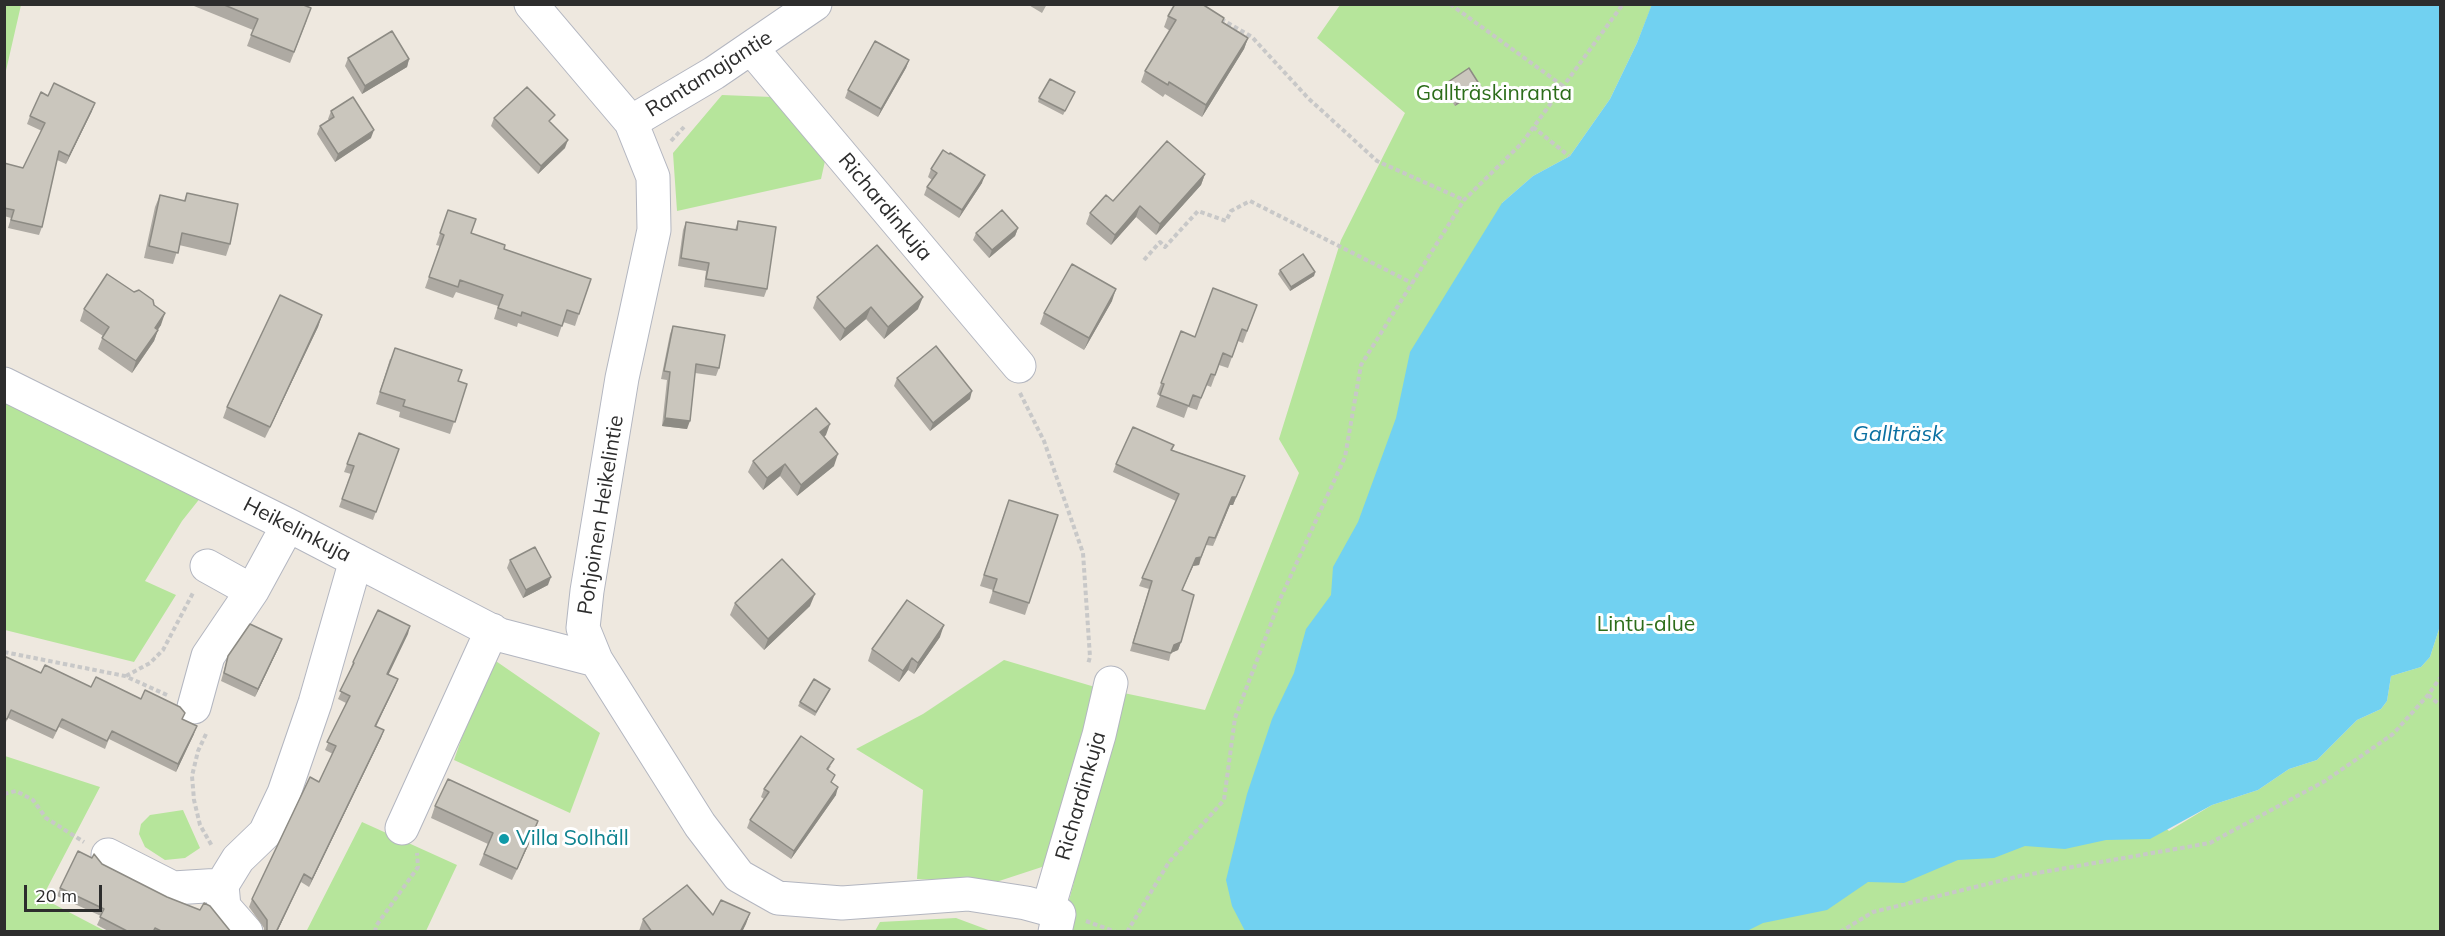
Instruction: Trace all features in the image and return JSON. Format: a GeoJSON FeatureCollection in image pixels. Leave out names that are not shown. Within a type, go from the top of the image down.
{"type":"FeatureCollection","features":[{"type":"Feature","properties":{"kind":"street","name":"Pohjoinen Heikelintie"},"geometry":{"type":"LineString","coordinates":[[531,4],[631,122],[653,177],[654,230],[622,378],[587,591],[584,628],[596,660],[700,825],[739,876],[778,898],[842,903],[968,894],[1054,918]]}},
{"type":"Feature","properties":{"kind":"street","name":"Rantamajantie"},"geometry":{"type":"LineString","coordinates":[[631,122],[752,49],[815,4]]}},
{"type":"Feature","properties":{"kind":"street","name":"Richardinkuja"},"geometry":{"type":"LineString","coordinates":[[752,49],[1019,379]]}},
{"type":"Feature","properties":{"kind":"street","name":"Heikelinkuja"},"geometry":{"type":"LineString","coordinates":[[4,384],[288,525],[500,634],[596,660]]}},
{"type":"Feature","properties":{"kind":"street"},"geometry":{"type":"LineString","coordinates":[[194,707],[208,656],[252,591],[288,525]]}},
{"type":"Feature","properties":{"kind":"street"},"geometry":{"type":"LineString","coordinates":[[246,932],[224,907],[226,878],[237,859],[265,833],[284,793],[315,703],[356,560]]}},
{"type":"Feature","properties":{"kind":"street"},"geometry":{"type":"LineString","coordinates":[[207,566],[252,591]]}},
{"type":"Feature","properties":{"kind":"street"},"geometry":{"type":"LineString","coordinates":[[402,828],[492,630]]}},
{"type":"Feature","properties":{"kind":"street","name":"Richardinkuja"},"geometry":{"type":"LineString","coordinates":[[1054,918],[1099,735],[1099,676]]}},
{"type":"Feature","properties":{"kind":"street"},"geometry":{"type":"LineString","coordinates":[[108,855],[173,888],[226,878]]}},
{"type":"Feature","properties":{"kind":"path"},"geometry":{"type":"LineString","coordinates":[[1450,4],[1563,86]]}},
{"type":"Feature","properties":{"kind":"path"},"geometry":{"type":"LineString","coordinates":[[1127,932],[1169,862],[1224,800],[1235,718],[1281,597],[1345,457],[1361,365],[1464,200],[1522,143],[1623,4]]}},
{"type":"Feature","properties":{"kind":"path"},"geometry":{"type":"LineString","coordinates":[[1215,15],[1252,37],[1308,98],[1377,161],[1464,200]]}},
{"type":"Feature","properties":{"kind":"path"},"geometry":{"type":"LineString","coordinates":[[1533,127],[1569,156]]}},
{"type":"Feature","properties":{"kind":"path"},"geometry":{"type":"LineString","coordinates":[[1144,260],[1160,242],[1165,247],[1198,210],[1226,221],[1231,211],[1250,201],[1412,283]]}},
{"type":"Feature","properties":{"kind":"path"},"geometry":{"type":"LineString","coordinates":[[1019,379],[1044,441],[1083,553],[1090,657],[1099,676]]}},
{"type":"Feature","properties":{"kind":"path"},"geometry":{"type":"LineString","coordinates":[[125,676],[150,663],[163,650],[207,566]]}},
{"type":"Feature","properties":{"kind":"path"},"geometry":{"type":"LineString","coordinates":[[4,651],[125,676],[213,716],[198,751],[192,776],[194,800],[200,825],[226,878]]}},
{"type":"Feature","properties":{"kind":"path"},"geometry":{"type":"LineString","coordinates":[[1840,932],[1873,912],[2020,876],[2210,843],[2325,781],[2393,734],[2428,696],[2440,678]]}},
{"type":"Feature","properties":{"kind":"path"},"geometry":{"type":"LineString","coordinates":[[2428,696],[2440,705]]}},
{"type":"Feature","properties":{"kind":"path"},"geometry":{"type":"LineString","coordinates":[[4,794],[16,791],[33,800],[46,818],[61,829]]}},
{"type":"Feature","properties":{"kind":"path"},"geometry":{"type":"LineString","coordinates":[[375,932],[376,926],[418,867],[418,856],[405,838],[402,828]]}},
{"type":"Feature","properties":{"kind":"green space"},"geometry":{"type":"Polygon","coordinates":[[[4,5],[21,5],[5,75],[4,5]]]}},
{"type":"Feature","properties":{"kind":"green space"},"geometry":{"type":"Polygon","coordinates":[[[1340,5],[1652,5],[1637,43],[1610,99],[1570,156],[1533,176],[1502,203],[2169,831],[2212,805],[2258,790],[2289,769],[2317,760],[2357,720],[2381,709],[2387,701],[2391,676],[2421,667],[2430,657],[2440,626],[2440,931],[1067,931],[1068,904],[1074,882],[1051,864],[993,883],[917,879],[923,790],[856,749],[923,714],[1004,660],[1095,687],[1205,710],[1299,473],[1279,439],[1341,240],[1405,113],[1317,38],[1340,5]]]}},
{"type":"Feature","properties":{"kind":"green space"},"geometry":{"type":"Polygon","coordinates":[[[722,95],[772,97],[827,152],[821,179],[677,211],[673,153],[722,95]]]}},
{"type":"Feature","properties":{"kind":"green space"},"geometry":{"type":"Polygon","coordinates":[[[4,401],[201,497],[182,521],[145,581],[176,595],[134,662],[5,630],[4,401]]]}},
{"type":"Feature","properties":{"kind":"green space"},"geometry":{"type":"Polygon","coordinates":[[[490,657],[600,733],[570,813],[454,760],[490,657]]]}},
{"type":"Feature","properties":{"kind":"green space"},"geometry":{"type":"Polygon","coordinates":[[[5,756],[100,787],[42,898],[105,931],[5,931],[5,756]]]}},
{"type":"Feature","properties":{"kind":"green space"},"geometry":{"type":"Polygon","coordinates":[[[183,810],[200,848],[185,858],[165,860],[145,847],[139,834],[141,824],[150,815],[183,810]]]}},
{"type":"Feature","properties":{"kind":"green space"},"geometry":{"type":"Polygon","coordinates":[[[362,822],[457,865],[426,931],[306,932],[362,822]]]}},
{"type":"Feature","properties":{"kind":"green space"},"geometry":{"type":"Polygon","coordinates":[[[956,918],[991,931],[875,931],[880,922],[956,918]]]}},
{"type":"Feature","properties":{"kind":"water","name":"Gallträsk"},"geometry":{"type":"Polygon","coordinates":[[[1652,4],[2440,5],[2440,626],[2430,657],[2421,667],[2391,676],[2387,701],[2381,709],[2357,720],[2317,760],[2289,769],[2258,790],[2212,805],[2150,839],[2106,840],[2065,849],[2025,846],[1994,858],[1958,860],[1904,883],[1868,882],[1827,910],[1763,923],[1747,931],[1245,931],[1232,906],[1226,880],[1247,794],[1272,719],[1294,673],[1306,629],[1331,595],[1333,567],[1358,522],[1396,418],[1410,352],[1502,203],[1533,176],[1570,156],[1610,99],[1637,43],[1652,4]]]}},
{"type":"Feature","properties":{"kind":"building"},"geometry":{"type":"Polygon","coordinates":[[[222,4],[301,4],[311,8],[294,52],[251,35],[258,19],[222,4]]]}},
{"type":"Feature","properties":{"kind":"building"},"geometry":{"type":"Polygon","coordinates":[[[1175,4],[1202,4],[1224,18],[1222,22],[1248,38],[1206,105],[1169,82],[1168,85],[1145,71],[1176,20],[1168,16],[1175,4]]]}},
{"type":"Feature","properties":{"kind":"building"},"geometry":{"type":"Polygon","coordinates":[[[392,31],[409,59],[365,86],[348,58],[392,31]]]}},
{"type":"Feature","properties":{"kind":"building"},"geometry":{"type":"Polygon","coordinates":[[[875,41],[909,60],[881,109],[848,90],[875,41]]]}},
{"type":"Feature","properties":{"kind":"building"},"geometry":{"type":"Polygon","coordinates":[[[1469,68],[1481,87],[1457,102],[1445,84],[1469,68]]]}},
{"type":"Feature","properties":{"kind":"building"},"geometry":{"type":"Polygon","coordinates":[[[1050,79],[1075,92],[1065,111],[1039,98],[1050,79]]]}},
{"type":"Feature","properties":{"kind":"building"},"geometry":{"type":"Polygon","coordinates":[[[54,83],[95,103],[69,156],[59,151],[42,227],[11,220],[14,210],[4,208],[4,163],[23,168],[45,123],[30,116],[41,92],[48,96],[54,83]]]}},
{"type":"Feature","properties":{"kind":"building"},"geometry":{"type":"Polygon","coordinates":[[[527,87],[555,115],[549,121],[568,140],[541,166],[494,118],[527,87]]]}},
{"type":"Feature","properties":{"kind":"building"},"geometry":{"type":"Polygon","coordinates":[[[353,97],[374,130],[338,154],[320,126],[334,117],[331,111],[353,97]]]}},
{"type":"Feature","properties":{"kind":"building"},"geometry":{"type":"Polygon","coordinates":[[[1167,141],[1205,174],[1160,224],[1140,206],[1115,235],[1090,213],[1106,195],[1113,201],[1167,141]]]}},
{"type":"Feature","properties":{"kind":"building"},"geometry":{"type":"Polygon","coordinates":[[[943,150],[985,175],[962,210],[927,187],[937,173],[931,169],[943,150]]]}},
{"type":"Feature","properties":{"kind":"building"},"geometry":{"type":"Polygon","coordinates":[[[187,193],[238,204],[230,244],[182,233],[178,253],[149,246],[160,195],[185,201],[187,193]]]}},
{"type":"Feature","properties":{"kind":"building"},"geometry":{"type":"Polygon","coordinates":[[[448,210],[476,219],[471,233],[505,245],[504,249],[591,279],[579,314],[567,310],[562,326],[522,312],[521,316],[498,308],[503,295],[460,280],[458,287],[429,277],[444,235],[440,233],[448,210]]]}},
{"type":"Feature","properties":{"kind":"building"},"geometry":{"type":"Polygon","coordinates":[[[1002,210],[1018,228],[992,250],[976,233],[1002,210]]]}},
{"type":"Feature","properties":{"kind":"building"},"geometry":{"type":"Polygon","coordinates":[[[738,221],[776,227],[767,289],[706,279],[709,263],[681,258],[686,222],[737,230],[738,221]]]}},
{"type":"Feature","properties":{"kind":"building"},"geometry":{"type":"Polygon","coordinates":[[[877,245],[923,297],[888,327],[871,307],[845,329],[817,297],[877,245]]]}},
{"type":"Feature","properties":{"kind":"building"},"geometry":{"type":"Polygon","coordinates":[[[1303,254],[1315,272],[1291,287],[1280,270],[1303,254]]]}},
{"type":"Feature","properties":{"kind":"building"},"geometry":{"type":"Polygon","coordinates":[[[1072,264],[1116,289],[1089,338],[1044,313],[1072,264]]]}},
{"type":"Feature","properties":{"kind":"building"},"geometry":{"type":"Polygon","coordinates":[[[107,274],[134,292],[139,290],[165,313],[155,328],[158,330],[136,361],[102,338],[109,327],[84,309],[107,274]]]}},
{"type":"Feature","properties":{"kind":"building"},"geometry":{"type":"Polygon","coordinates":[[[1213,288],[1257,305],[1247,331],[1242,329],[1232,357],[1223,353],[1215,375],[1211,374],[1201,398],[1193,395],[1189,406],[1160,395],[1164,384],[1161,383],[1181,331],[1195,337],[1213,288]]]}},
{"type":"Feature","properties":{"kind":"building"},"geometry":{"type":"Polygon","coordinates":[[[280,295],[322,315],[270,427],[227,407],[280,295]]]}},
{"type":"Feature","properties":{"kind":"building"},"geometry":{"type":"Polygon","coordinates":[[[673,326],[725,335],[719,368],[696,364],[690,421],[665,418],[670,372],[664,371],[673,326]]]}},
{"type":"Feature","properties":{"kind":"building"},"geometry":{"type":"Polygon","coordinates":[[[936,346],[972,391],[933,423],[897,378],[936,346]]]}},
{"type":"Feature","properties":{"kind":"building"},"geometry":{"type":"Polygon","coordinates":[[[395,348],[462,370],[458,381],[467,384],[455,422],[403,406],[405,400],[380,392],[395,348]]]}},
{"type":"Feature","properties":{"kind":"building"},"geometry":{"type":"Polygon","coordinates":[[[816,408],[830,424],[820,432],[838,454],[801,485],[785,464],[767,478],[753,461],[816,408]]]}},
{"type":"Feature","properties":{"kind":"building"},"geometry":{"type":"Polygon","coordinates":[[[1133,427],[1174,445],[1171,450],[1245,476],[1236,497],[1232,497],[1215,538],[1209,537],[1201,557],[1196,558],[1182,590],[1194,595],[1181,642],[1174,645],[1171,653],[1133,643],[1152,581],[1142,578],[1179,494],[1116,464],[1133,427]]]}},
{"type":"Feature","properties":{"kind":"building"},"geometry":{"type":"Polygon","coordinates":[[[359,433],[399,449],[376,512],[342,499],[354,466],[347,464],[359,433]]]}},
{"type":"Feature","properties":{"kind":"building"},"geometry":{"type":"Polygon","coordinates":[[[1009,500],[1058,515],[1029,603],[993,591],[997,579],[984,575],[1009,500]]]}},
{"type":"Feature","properties":{"kind":"building"},"geometry":{"type":"Polygon","coordinates":[[[535,547],[551,577],[526,590],[510,560],[535,547]]]}},
{"type":"Feature","properties":{"kind":"building"},"geometry":{"type":"Polygon","coordinates":[[[782,559],[815,594],[768,639],[735,603],[782,559]]]}},
{"type":"Feature","properties":{"kind":"building"},"geometry":{"type":"Polygon","coordinates":[[[907,600],[944,625],[918,663],[912,658],[903,671],[872,649],[907,600]]]}},
{"type":"Feature","properties":{"kind":"building"},"geometry":{"type":"Polygon","coordinates":[[[378,610],[410,626],[387,674],[398,679],[375,726],[384,730],[312,879],[304,874],[276,932],[265,932],[267,920],[252,899],[310,777],[319,782],[336,746],[327,742],[350,696],[340,691],[378,610]]]}},
{"type":"Feature","properties":{"kind":"building"},"geometry":{"type":"Polygon","coordinates":[[[250,624],[282,639],[258,689],[224,673],[228,656],[250,624]]]}},
{"type":"Feature","properties":{"kind":"building"},"geometry":{"type":"Polygon","coordinates":[[[4,656],[41,673],[45,665],[91,687],[96,677],[141,699],[145,690],[180,707],[185,713],[182,719],[197,726],[178,764],[112,731],[107,741],[62,719],[56,731],[11,710],[7,719],[4,718],[4,656]]]}},
{"type":"Feature","properties":{"kind":"building"},"geometry":{"type":"Polygon","coordinates":[[[814,679],[830,689],[816,712],[800,702],[814,679]]]}},
{"type":"Feature","properties":{"kind":"building"},"geometry":{"type":"Polygon","coordinates":[[[801,736],[834,759],[827,769],[835,775],[831,782],[838,787],[794,851],[750,820],[769,792],[764,789],[801,736]]]}},
{"type":"Feature","properties":{"kind":"building","name":"Villa Solhäll"},"geometry":{"type":"Polygon","coordinates":[[[448,779],[538,821],[517,869],[484,854],[493,833],[435,806],[448,779]]]}},
{"type":"Feature","properties":{"kind":"building"},"geometry":{"type":"Polygon","coordinates":[[[78,851],[92,858],[94,854],[102,864],[167,897],[200,910],[204,903],[210,906],[231,932],[163,932],[155,928],[153,932],[129,932],[100,917],[104,909],[60,888],[78,851]]]}},
{"type":"Feature","properties":{"kind":"building"},"geometry":{"type":"Polygon","coordinates":[[[687,885],[713,915],[721,900],[750,913],[740,932],[652,932],[643,919],[687,885]]]}},
{"type":"Feature","properties":{"kind":"place","name":"Villa Solhäll"},"geometry":{"type":"Point","coordinates":[504,839]}},
{"type":"Feature","properties":{"kind":"park label","name":"Gallträskinranta"},"geometry":{"type":"Point","coordinates":[1494,94]}},
{"type":"Feature","properties":{"kind":"park label","name":"Lintu-alue"},"geometry":{"type":"Point","coordinates":[1646,625]}}]}
